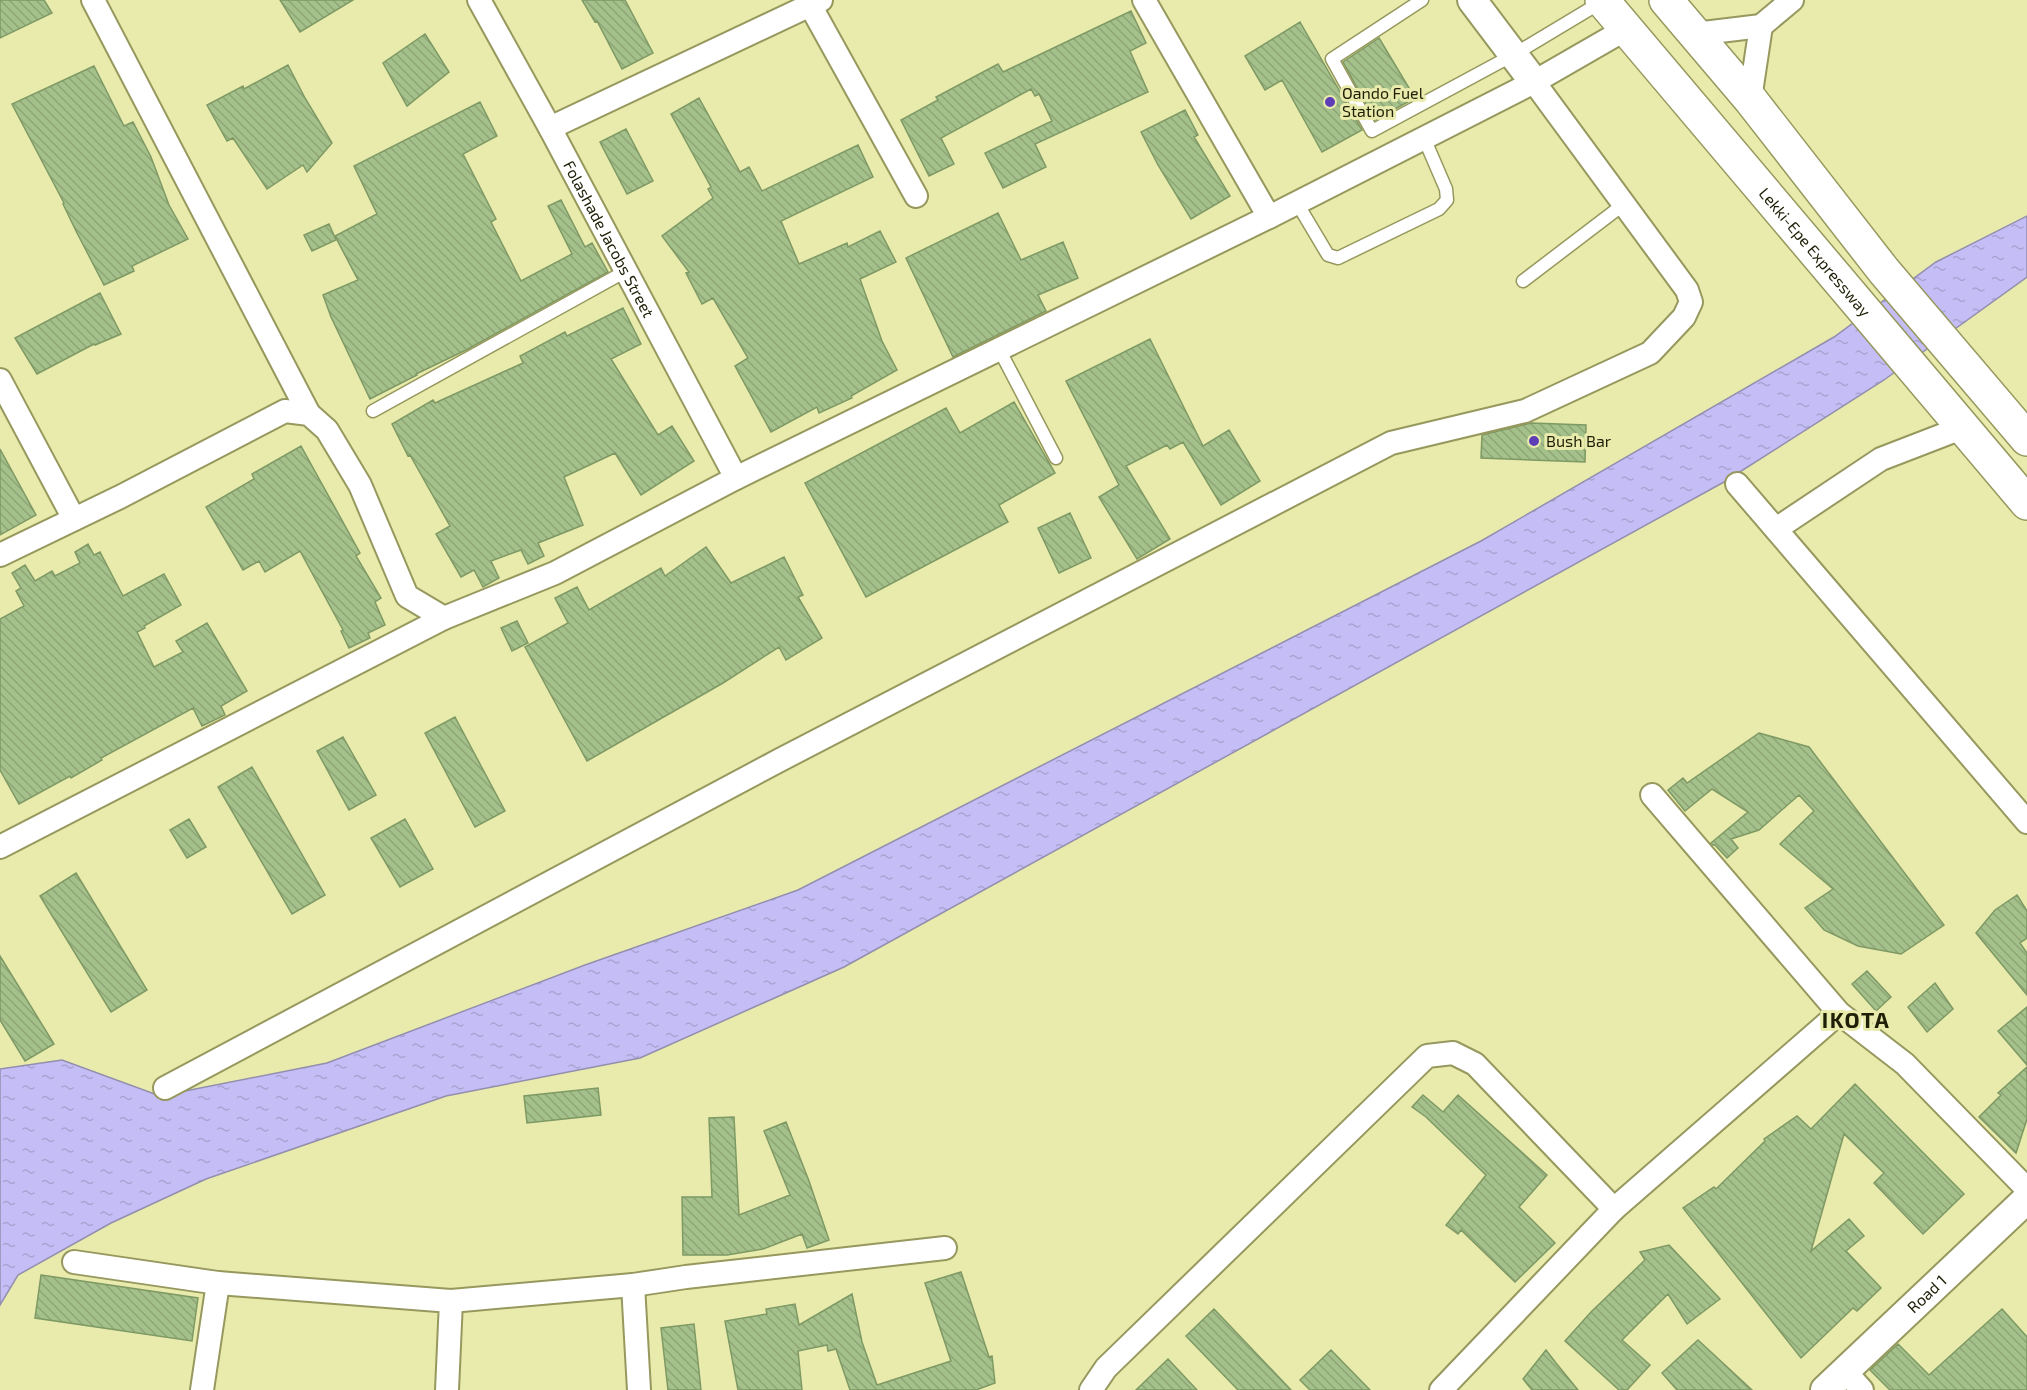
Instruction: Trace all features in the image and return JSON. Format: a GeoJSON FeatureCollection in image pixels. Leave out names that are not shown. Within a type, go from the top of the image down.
{"type":"FeatureCollection","features":[{"type":"Feature","properties":{"kind":"highway"},"geometry":{"type":"LineString","coordinates":[[1666,0],[1750,99],[1884,271],[2027,440]]}},
{"type":"Feature","properties":{"kind":"highway","name":"Lekki-Epe Expressway"},"geometry":{"type":"LineString","coordinates":[[1602,1],[2027,503]]}},
{"type":"Feature","properties":{"kind":"street"},"geometry":{"type":"LineString","coordinates":[[93,0],[309,414],[327,429],[360,485],[407,596],[444,618]]}},
{"type":"Feature","properties":{"kind":"street","name":"Folashade Jacobs Street"},"geometry":{"type":"LineString","coordinates":[[479,0],[550,128],[736,478]]}},
{"type":"Feature","properties":{"kind":"street"},"geometry":{"type":"LineString","coordinates":[[1144,0],[1269,218]]}},
{"type":"Feature","properties":{"kind":"street"},"geometry":{"type":"LineString","coordinates":[[165,1088],[780,760],[1391,442],[1525,411],[1650,354],[1684,317],[1691,302],[1687,290],[1472,0]]}},
{"type":"Feature","properties":{"kind":"street"},"geometry":{"type":"LineString","coordinates":[[1695,34],[1761,26],[1792,0]]}},
{"type":"Feature","properties":{"kind":"street"},"geometry":{"type":"LineString","coordinates":[[550,128],[815,3],[916,196]]}},
{"type":"Feature","properties":{"kind":"street"},"geometry":{"type":"LineString","coordinates":[[1750,99],[1761,26]]}},
{"type":"Feature","properties":{"kind":"street"},"geometry":{"type":"LineString","coordinates":[[0,847],[444,618],[555,573],[736,478],[1269,218],[1534,82],[1626,29]]}},
{"type":"Feature","properties":{"kind":"street"},"geometry":{"type":"LineString","coordinates":[[0,380],[74,519]]}},
{"type":"Feature","properties":{"kind":"street"},"geometry":{"type":"LineString","coordinates":[[0,555],[120,497],[285,411],[309,414]]}},
{"type":"Feature","properties":{"kind":"street"},"geometry":{"type":"LineString","coordinates":[[1776,529],[1881,459],[1964,427]]}},
{"type":"Feature","properties":{"kind":"street"},"geometry":{"type":"LineString","coordinates":[[1737,484],[2027,822]]}},
{"type":"Feature","properties":{"kind":"street"},"geometry":{"type":"LineString","coordinates":[[1652,795],[1839,1013],[1905,1064],[2027,1189]]}},
{"type":"Feature","properties":{"kind":"street"},"geometry":{"type":"LineString","coordinates":[[1441,1390],[1614,1209],[1839,1013]]}},
{"type":"Feature","properties":{"kind":"street"},"geometry":{"type":"LineString","coordinates":[[1091,1390],[1106,1368],[1427,1056],[1453,1053],[1475,1064],[1614,1209]]}},
{"type":"Feature","properties":{"kind":"street","name":"Road 1"},"geometry":{"type":"LineString","coordinates":[[1844,1384],[2027,1199]]}},
{"type":"Feature","properties":{"kind":"street"},"geometry":{"type":"LineString","coordinates":[[74,1262],[218,1283],[451,1301],[633,1285],[945,1248]]}},
{"type":"Feature","properties":{"kind":"street"},"geometry":{"type":"LineString","coordinates":[[202,1390],[218,1283]]}},
{"type":"Feature","properties":{"kind":"street"},"geometry":{"type":"LineString","coordinates":[[633,1285],[639,1390]]}},
{"type":"Feature","properties":{"kind":"street"},"geometry":{"type":"LineString","coordinates":[[447,1390],[451,1301]]}},
{"type":"Feature","properties":{"kind":"lane"},"geometry":{"type":"LineString","coordinates":[[1422,0],[1332,59],[1372,131],[1513,55],[1602,1]]}},
{"type":"Feature","properties":{"kind":"lane"},"geometry":{"type":"LineString","coordinates":[[1297,203],[1329,255],[1338,258],[1439,209],[1447,200],[1446,189],[1424,138]]}},
{"type":"Feature","properties":{"kind":"lane"},"geometry":{"type":"LineString","coordinates":[[1523,281],[1624,204]]}},
{"type":"Feature","properties":{"kind":"lane"},"geometry":{"type":"LineString","coordinates":[[374,411],[626,271]]}},
{"type":"Feature","properties":{"kind":"lane"},"geometry":{"type":"LineString","coordinates":[[999,349],[1056,458]]}},
{"type":"Feature","properties":{"kind":"water"},"geometry":{"type":"Polygon","coordinates":[[[2027,216],[2027,277],[1884,380],[1724,482],[844,967],[640,1058],[446,1096],[206,1179],[111,1223],[18,1275],[0,1305],[0,1069],[62,1060],[160,1096],[327,1063],[585,965],[798,890],[1481,541],[1834,337],[1936,262],[2027,216]]]}},
{"type":"Feature","properties":{"kind":"building"},"geometry":{"type":"Polygon","coordinates":[[[0,0],[44,0],[52,13],[0,38],[0,0]]]}},
{"type":"Feature","properties":{"kind":"building"},"geometry":{"type":"Polygon","coordinates":[[[280,0],[353,0],[300,32],[280,0]]]}},
{"type":"Feature","properties":{"kind":"building"},"geometry":{"type":"Polygon","coordinates":[[[582,0],[625,0],[653,53],[622,69],[597,21],[595,22],[582,0]]]}},
{"type":"Feature","properties":{"kind":"building"},"geometry":{"type":"Polygon","coordinates":[[[1131,11],[1146,43],[1130,51],[1148,92],[1035,144],[1046,167],[1003,188],[985,153],[1052,121],[1039,94],[1035,96],[1031,89],[941,138],[954,164],[929,176],[901,120],[938,100],[936,97],[998,64],[1003,72],[1131,11]]]}},
{"type":"Feature","properties":{"kind":"building"},"geometry":{"type":"Polygon","coordinates":[[[1300,22],[1362,130],[1322,152],[1282,80],[1265,90],[1245,56],[1300,22]]]}},
{"type":"Feature","properties":{"kind":"building"},"geometry":{"type":"Polygon","coordinates":[[[425,34],[449,72],[407,106],[383,63],[425,34]]]}},
{"type":"Feature","properties":{"kind":"building"},"geometry":{"type":"Polygon","coordinates":[[[1379,38],[1415,98],[1375,120],[1343,62],[1379,38]]]}},
{"type":"Feature","properties":{"kind":"building"},"geometry":{"type":"Polygon","coordinates":[[[288,65],[332,143],[307,172],[303,165],[267,189],[233,138],[227,141],[207,105],[243,86],[244,89],[288,65]]]}},
{"type":"Feature","properties":{"kind":"building"},"geometry":{"type":"Polygon","coordinates":[[[94,66],[124,126],[133,122],[151,157],[169,205],[188,239],[132,266],[134,271],[104,285],[12,104],[94,66]]]}},
{"type":"Feature","properties":{"kind":"building"},"geometry":{"type":"Polygon","coordinates":[[[699,98],[740,172],[749,167],[762,191],[858,145],[873,177],[781,221],[799,264],[847,243],[848,247],[880,231],[896,262],[860,279],[882,341],[897,370],[851,396],[852,398],[819,413],[817,407],[771,432],[735,366],[748,358],[713,298],[702,304],[686,273],[689,272],[662,236],[713,198],[708,189],[711,187],[671,114],[699,98]]]}},
{"type":"Feature","properties":{"kind":"building"},"geometry":{"type":"Polygon","coordinates":[[[480,102],[497,136],[463,154],[496,219],[491,222],[521,281],[572,254],[548,206],[561,200],[585,247],[592,243],[608,272],[466,350],[370,399],[323,295],[358,280],[335,236],[377,214],[354,166],[480,102]]]}},
{"type":"Feature","properties":{"kind":"building"},"geometry":{"type":"Polygon","coordinates":[[[1185,110],[1198,135],[1194,137],[1230,196],[1191,219],[1141,132],[1185,110]]]}},
{"type":"Feature","properties":{"kind":"building"},"geometry":{"type":"Polygon","coordinates":[[[626,129],[653,181],[627,194],[600,142],[626,129]]]}},
{"type":"Feature","properties":{"kind":"building"},"geometry":{"type":"Polygon","coordinates":[[[998,213],[1021,260],[1063,242],[1078,278],[1038,295],[1046,311],[953,357],[906,258],[998,213]]]}},
{"type":"Feature","properties":{"kind":"building"},"geometry":{"type":"Polygon","coordinates":[[[329,224],[336,240],[312,251],[304,235],[329,224]]]}},
{"type":"Feature","properties":{"kind":"building"},"geometry":{"type":"Polygon","coordinates":[[[100,293],[121,334],[94,344],[37,374],[15,338],[100,293]]]}},
{"type":"Feature","properties":{"kind":"building"},"geometry":{"type":"Polygon","coordinates":[[[623,308],[641,344],[611,359],[658,435],[672,426],[694,461],[641,495],[615,453],[564,477],[583,525],[538,543],[544,556],[528,564],[521,550],[491,561],[499,578],[483,587],[474,570],[461,577],[436,534],[450,526],[410,455],[408,456],[392,424],[433,400],[435,403],[523,363],[520,356],[565,332],[567,336],[623,308]]]}},
{"type":"Feature","properties":{"kind":"building"},"geometry":{"type":"Polygon","coordinates":[[[1150,339],[1203,446],[1229,430],[1260,481],[1221,505],[1183,442],[1170,449],[1167,445],[1126,466],[1170,539],[1137,559],[1099,497],[1119,485],[1066,381],[1150,339]]]}},
{"type":"Feature","properties":{"kind":"building"},"geometry":{"type":"Polygon","coordinates":[[[1014,402],[1055,473],[999,505],[1008,522],[866,597],[805,483],[946,408],[960,433],[1014,402]]]}},
{"type":"Feature","properties":{"kind":"building","name":"Bush Bar"},"geometry":{"type":"Polygon","coordinates":[[[1531,423],[1586,425],[1585,462],[1481,458],[1482,435],[1531,423]]]}},
{"type":"Feature","properties":{"kind":"building"},"geometry":{"type":"Polygon","coordinates":[[[301,446],[360,553],[356,556],[381,598],[375,602],[385,625],[368,633],[370,638],[349,648],[341,631],[343,630],[300,551],[265,572],[259,561],[243,570],[206,507],[254,479],[252,474],[301,446]]]}},
{"type":"Feature","properties":{"kind":"building"},"geometry":{"type":"Polygon","coordinates":[[[0,449],[36,515],[0,535],[0,449]]]}},
{"type":"Feature","properties":{"kind":"building"},"geometry":{"type":"Polygon","coordinates":[[[1070,513],[1091,558],[1059,573],[1038,528],[1070,513]]]}},
{"type":"Feature","properties":{"kind":"building"},"geometry":{"type":"Polygon","coordinates":[[[88,544],[94,555],[100,552],[123,596],[164,574],[181,605],[137,632],[154,667],[183,652],[176,641],[207,623],[247,691],[221,706],[225,715],[202,726],[193,708],[101,758],[102,760],[71,778],[70,776],[19,804],[0,770],[0,619],[24,606],[16,591],[21,588],[12,573],[25,565],[35,581],[52,571],[55,576],[80,563],[75,552],[88,544]]]}},
{"type":"Feature","properties":{"kind":"building"},"geometry":{"type":"Polygon","coordinates":[[[706,547],[731,583],[784,557],[803,595],[798,597],[822,638],[786,660],[779,647],[723,683],[587,761],[525,647],[568,623],[555,598],[577,587],[589,610],[661,568],[665,576],[706,547]]]}},
{"type":"Feature","properties":{"kind":"building"},"geometry":{"type":"Polygon","coordinates":[[[517,621],[528,643],[512,651],[501,628],[517,621]]]}},
{"type":"Feature","properties":{"kind":"building"},"geometry":{"type":"Polygon","coordinates":[[[455,717],[505,811],[475,827],[425,733],[455,717]]]}},
{"type":"Feature","properties":{"kind":"building"},"geometry":{"type":"Polygon","coordinates":[[[1759,733],[1809,747],[1944,925],[1901,954],[1858,946],[1824,930],[1805,908],[1833,889],[1780,844],[1814,811],[1799,795],[1759,830],[1731,839],[1738,848],[1727,858],[1711,843],[1748,812],[1712,789],[1685,811],[1668,790],[1683,778],[1687,783],[1759,733]]]}},
{"type":"Feature","properties":{"kind":"building"},"geometry":{"type":"Polygon","coordinates":[[[343,737],[376,795],[349,810],[317,751],[343,737]]]}},
{"type":"Feature","properties":{"kind":"building"},"geometry":{"type":"Polygon","coordinates":[[[252,767],[325,895],[292,914],[218,787],[252,767]]]}},
{"type":"Feature","properties":{"kind":"building"},"geometry":{"type":"Polygon","coordinates":[[[189,819],[206,847],[187,858],[170,830],[189,819]]]}},
{"type":"Feature","properties":{"kind":"building"},"geometry":{"type":"Polygon","coordinates":[[[405,819],[433,869],[400,887],[371,838],[405,819]]]}},
{"type":"Feature","properties":{"kind":"building"},"geometry":{"type":"Polygon","coordinates":[[[76,873],[147,990],[111,1012],[40,896],[76,873]]]}},
{"type":"Feature","properties":{"kind":"building"},"geometry":{"type":"Polygon","coordinates":[[[2017,895],[2027,911],[2027,938],[2020,943],[2027,953],[2027,995],[1976,933],[1995,910],[2017,895]]]}},
{"type":"Feature","properties":{"kind":"building"},"geometry":{"type":"Polygon","coordinates":[[[0,956],[54,1044],[25,1061],[0,1020],[0,956]]]}},
{"type":"Feature","properties":{"kind":"building"},"geometry":{"type":"Polygon","coordinates":[[[1867,971],[1891,997],[1876,1011],[1852,984],[1867,971]]]}},
{"type":"Feature","properties":{"kind":"building"},"geometry":{"type":"Polygon","coordinates":[[[1935,983],[1953,1009],[1927,1032],[1908,1007],[1935,983]]]}},
{"type":"Feature","properties":{"kind":"building"},"geometry":{"type":"Polygon","coordinates":[[[2027,1007],[2027,1065],[1998,1031],[2027,1007]]]}},
{"type":"Feature","properties":{"kind":"building"},"geometry":{"type":"Polygon","coordinates":[[[2027,1067],[2027,1119],[2016,1153],[1979,1117],[2001,1095],[1998,1093],[2027,1067]]]}},
{"type":"Feature","properties":{"kind":"building"},"geometry":{"type":"Polygon","coordinates":[[[1855,1084],[1964,1194],[1923,1234],[1874,1183],[1884,1173],[1844,1134],[1811,1251],[1849,1219],[1864,1236],[1846,1251],[1881,1288],[1857,1311],[1853,1308],[1801,1358],[1683,1208],[1714,1187],[1716,1189],[1765,1141],[1764,1139],[1797,1116],[1811,1129],[1855,1084]]]}},
{"type":"Feature","properties":{"kind":"building"},"geometry":{"type":"Polygon","coordinates":[[[598,1088],[601,1115],[527,1123],[524,1096],[598,1088]]]}},
{"type":"Feature","properties":{"kind":"building"},"geometry":{"type":"Polygon","coordinates":[[[1423,1095],[1443,1112],[1458,1095],[1547,1175],[1519,1207],[1555,1243],[1515,1282],[1461,1230],[1458,1234],[1446,1225],[1486,1175],[1426,1117],[1412,1107],[1423,1095]]]}},
{"type":"Feature","properties":{"kind":"building"},"geometry":{"type":"Polygon","coordinates":[[[734,1117],[739,1215],[790,1195],[764,1131],[786,1122],[829,1240],[807,1248],[802,1234],[763,1249],[727,1255],[683,1255],[682,1197],[712,1197],[709,1118],[734,1117]]]}},
{"type":"Feature","properties":{"kind":"building"},"geometry":{"type":"Polygon","coordinates":[[[1669,1245],[1720,1299],[1687,1324],[1668,1294],[1622,1340],[1650,1365],[1627,1390],[1619,1390],[1565,1341],[1591,1312],[1645,1260],[1640,1252],[1669,1245]]]}},
{"type":"Feature","properties":{"kind":"building"},"geometry":{"type":"Polygon","coordinates":[[[961,1272],[989,1357],[992,1356],[995,1383],[976,1390],[850,1390],[836,1349],[828,1351],[827,1345],[798,1351],[802,1390],[738,1390],[725,1321],[767,1314],[766,1309],[795,1304],[799,1325],[852,1294],[862,1342],[877,1385],[951,1361],[925,1283],[961,1272]]]}},
{"type":"Feature","properties":{"kind":"building"},"geometry":{"type":"Polygon","coordinates":[[[41,1275],[198,1298],[192,1341],[35,1318],[41,1275]]]}},
{"type":"Feature","properties":{"kind":"building"},"geometry":{"type":"Polygon","coordinates":[[[1214,1309],[1291,1390],[1238,1390],[1186,1336],[1214,1309]]]}},
{"type":"Feature","properties":{"kind":"building"},"geometry":{"type":"Polygon","coordinates":[[[2002,1309],[2027,1337],[2027,1390],[1890,1390],[1870,1370],[1898,1344],[1929,1375],[2002,1309]]]}},
{"type":"Feature","properties":{"kind":"building"},"geometry":{"type":"Polygon","coordinates":[[[694,1324],[701,1390],[668,1390],[661,1328],[694,1324]]]}},
{"type":"Feature","properties":{"kind":"building"},"geometry":{"type":"Polygon","coordinates":[[[1698,1340],[1752,1390],[1677,1390],[1662,1373],[1698,1340]]]}},
{"type":"Feature","properties":{"kind":"building"},"geometry":{"type":"Polygon","coordinates":[[[1331,1350],[1370,1390],[1310,1390],[1300,1380],[1331,1350]]]}},
{"type":"Feature","properties":{"kind":"building"},"geometry":{"type":"Polygon","coordinates":[[[1546,1350],[1578,1390],[1532,1390],[1523,1379],[1546,1350]]]}},
{"type":"Feature","properties":{"kind":"building"},"geometry":{"type":"Polygon","coordinates":[[[1168,1359],[1197,1390],[1136,1390],[1168,1359]]]}},
{"type":"Feature","properties":{"kind":"place","name":"Oando Fuel Station"},"geometry":{"type":"Point","coordinates":[1330,102]}},
{"type":"Feature","properties":{"kind":"place","name":"Bush Bar"},"geometry":{"type":"Point","coordinates":[1534,441]}},
{"type":"Feature","properties":{"kind":"district","name":"IKOTA"},"geometry":{"type":"Point","coordinates":[1856,1020]}}]}
